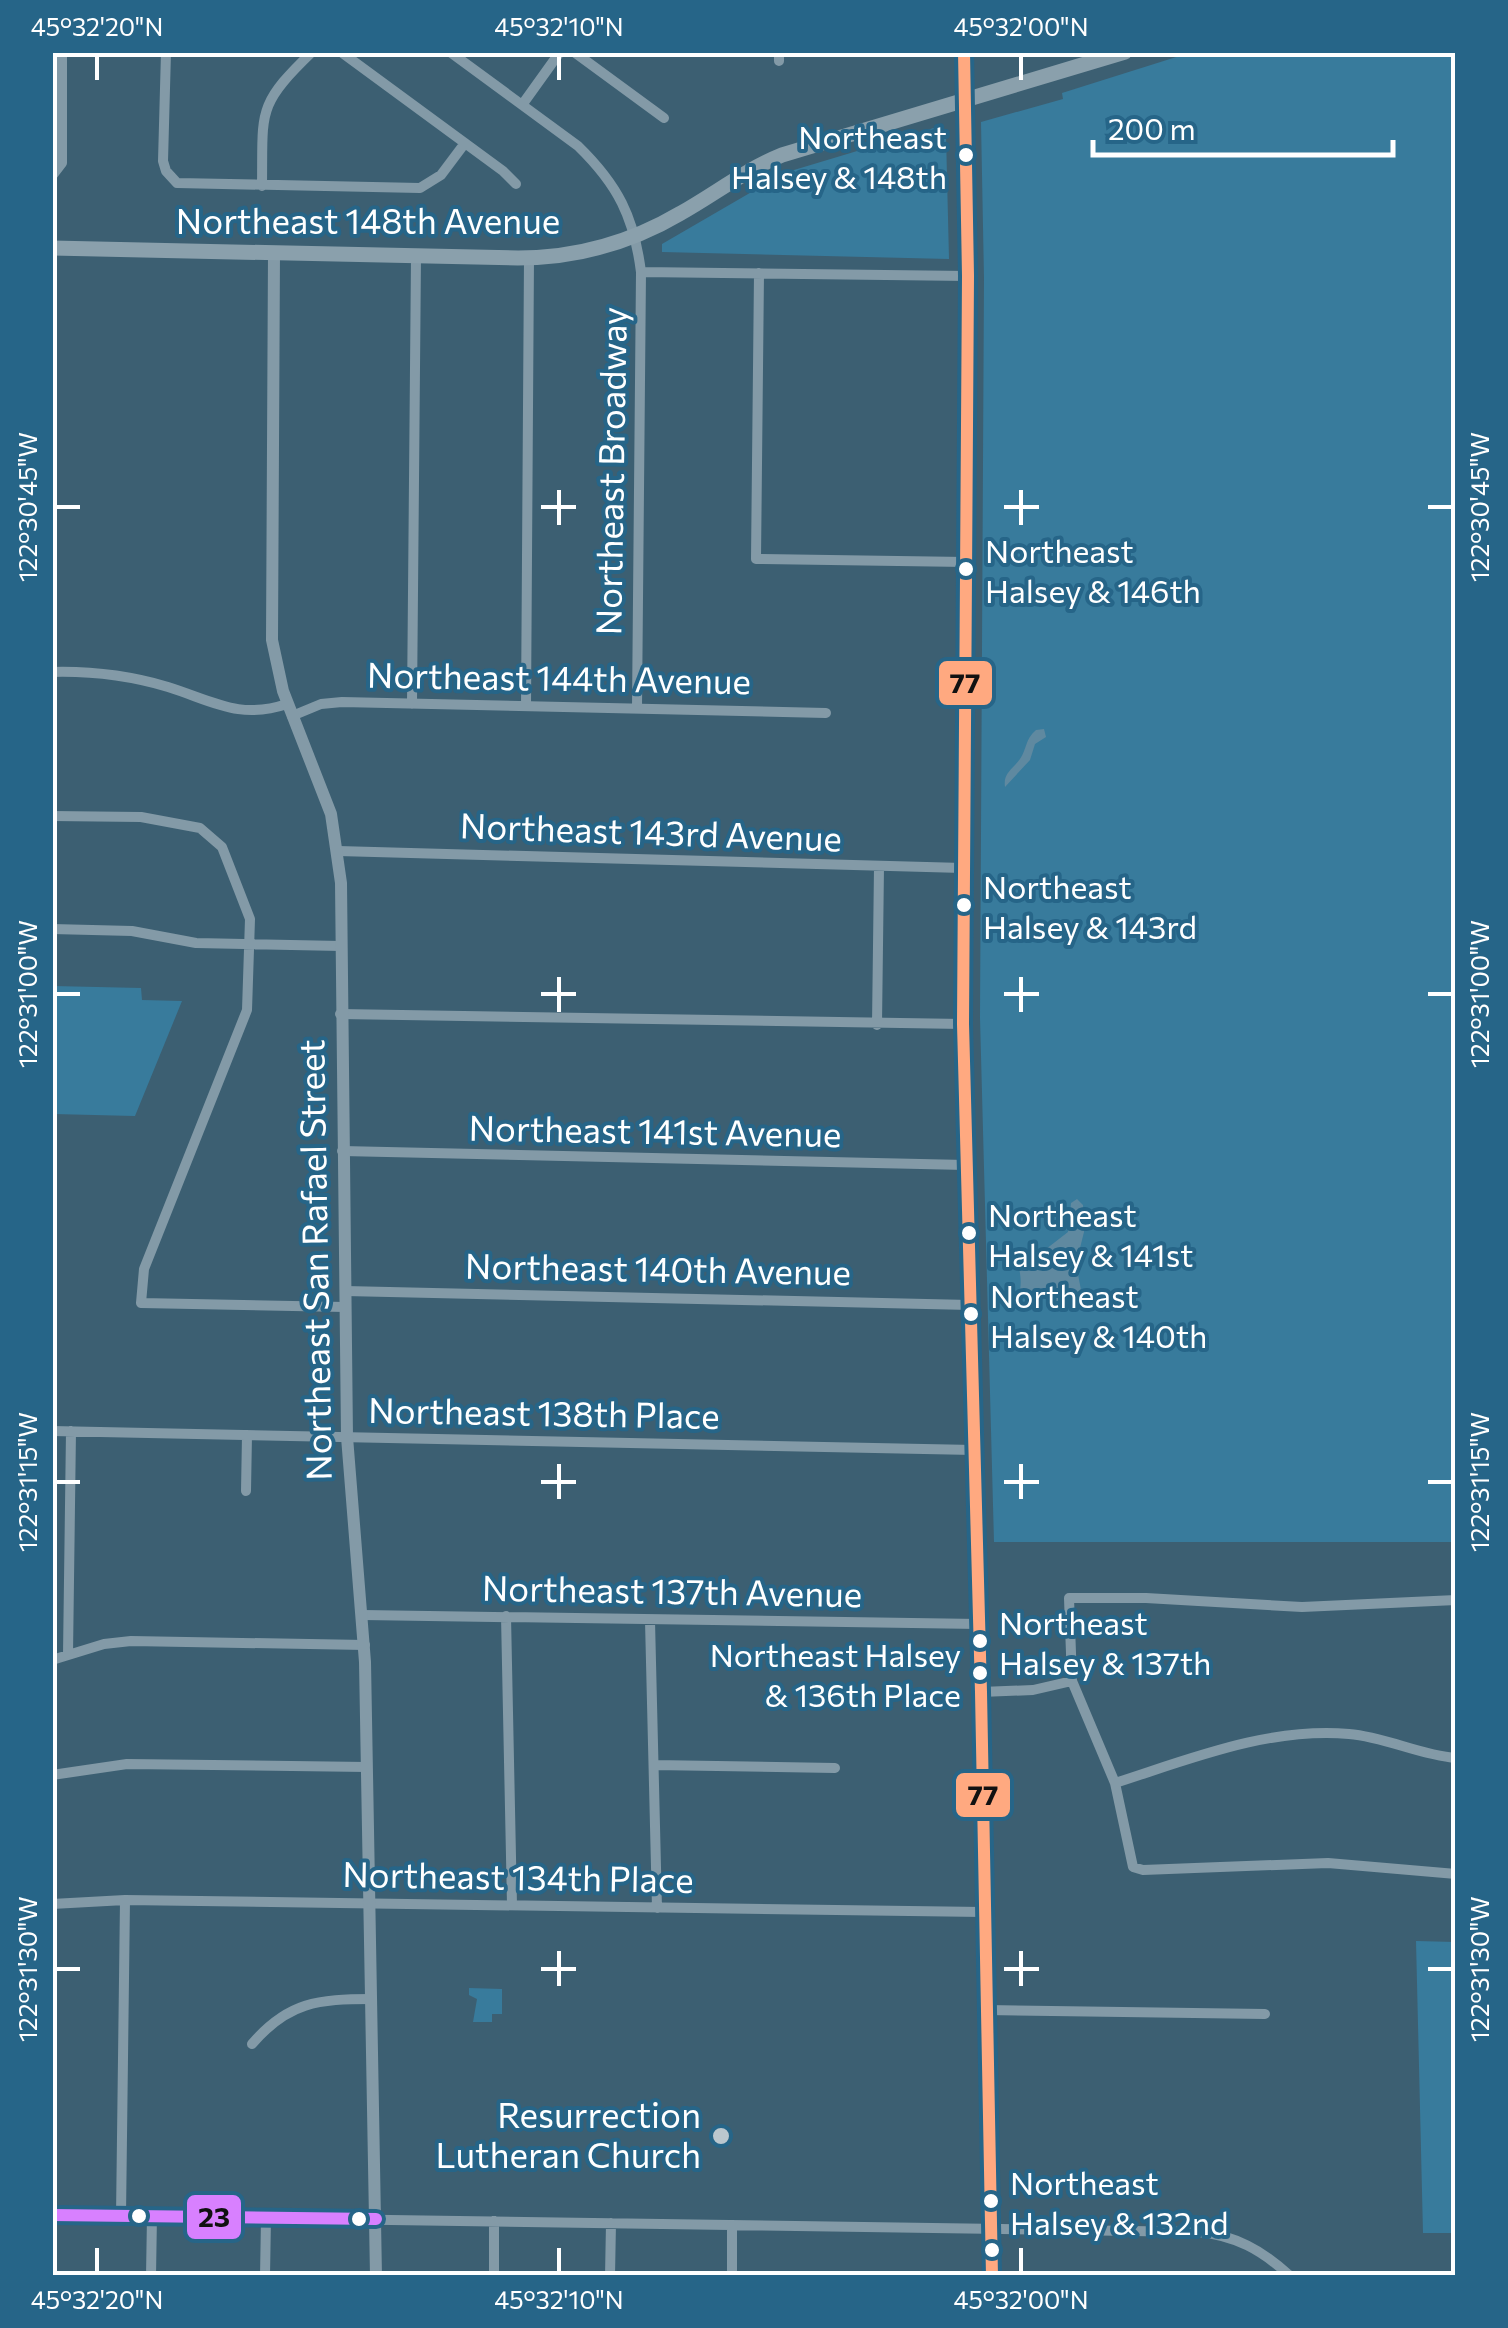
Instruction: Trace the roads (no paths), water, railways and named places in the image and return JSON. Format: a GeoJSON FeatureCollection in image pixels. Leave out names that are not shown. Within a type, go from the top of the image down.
{"type":"FeatureCollection","features":[{"type":"Feature","properties":{"kind":"main road"},"geometry":{"type":"LineString","coordinates":[[964,52],[968,276],[963,1024],[992,2276]]}},
{"type":"Feature","properties":{"kind":"main road","name":"Northeast 148th Avenue"},"geometry":{"type":"LineString","coordinates":[[52,248],[529,258],[590,250],[675,217],[744,173],[782,155],[1125,52]]}},
{"type":"Feature","properties":{"kind":"street"},"geometry":{"type":"LineString","coordinates":[[52,176],[62,164],[62,52]]}},
{"type":"Feature","properties":{"kind":"street"},"geometry":{"type":"LineString","coordinates":[[166,52],[163,162],[171,179],[188,185],[420,188],[441,175],[465,143]]}},
{"type":"Feature","properties":{"kind":"street"},"geometry":{"type":"LineString","coordinates":[[262,186],[267,104],[280,83],[312,52]]}},
{"type":"Feature","properties":{"kind":"street"},"geometry":{"type":"LineString","coordinates":[[342,52],[503,170],[516,184]]}},
{"type":"Feature","properties":{"kind":"street"},"geometry":{"type":"LineString","coordinates":[[450,52],[594,162],[619,196],[636,235]]}},
{"type":"Feature","properties":{"kind":"street"},"geometry":{"type":"LineString","coordinates":[[522,105],[560,52]]}},
{"type":"Feature","properties":{"kind":"street"},"geometry":{"type":"LineString","coordinates":[[574,52],[664,118]]}},
{"type":"Feature","properties":{"kind":"street","name":"Northeast Broadway"},"geometry":{"type":"LineString","coordinates":[[636,235],[641,272],[638,708]]}},
{"type":"Feature","properties":{"kind":"street","name":"Northeast San Rafael Street"},"geometry":{"type":"LineString","coordinates":[[274,253],[270,618],[274,654],[290,710],[326,800],[338,851],[347,1437],[365,1645],[376,2276]]}},
{"type":"Feature","properties":{"kind":"street"},"geometry":{"type":"LineString","coordinates":[[412,704],[416,256]]}},
{"type":"Feature","properties":{"kind":"street"},"geometry":{"type":"LineString","coordinates":[[526,706],[529,258]]}},
{"type":"Feature","properties":{"kind":"street"},"geometry":{"type":"LineString","coordinates":[[641,272],[968,276]]}},
{"type":"Feature","properties":{"kind":"street"},"geometry":{"type":"LineString","coordinates":[[759,272],[756,559],[966,562]]}},
{"type":"Feature","properties":{"kind":"street","name":"Northeast 144th Avenue"},"geometry":{"type":"LineString","coordinates":[[52,672],[142,681],[241,712],[290,710],[333,702],[826,713]]}},
{"type":"Feature","properties":{"kind":"street"},"geometry":{"type":"LineString","coordinates":[[52,816],[141,817],[209,833],[222,847],[250,919],[247,1010],[144,1269],[141,1303],[345,1307]]}},
{"type":"Feature","properties":{"kind":"street","name":"Northeast 143rd Avenue"},"geometry":{"type":"LineString","coordinates":[[338,851],[963,868]]}},
{"type":"Feature","properties":{"kind":"street"},"geometry":{"type":"LineString","coordinates":[[877,1025],[879,868]]}},
{"type":"Feature","properties":{"kind":"street"},"geometry":{"type":"LineString","coordinates":[[52,929],[132,931],[196,943],[340,946]]}},
{"type":"Feature","properties":{"kind":"street"},"geometry":{"type":"LineString","coordinates":[[340,1014],[963,1024]]}},
{"type":"Feature","properties":{"kind":"street","name":"Northeast 141st Avenue"},"geometry":{"type":"LineString","coordinates":[[342,1152],[966,1165]]}},
{"type":"Feature","properties":{"kind":"street","name":"Northeast 140th Avenue"},"geometry":{"type":"LineString","coordinates":[[345,1291],[970,1304]]}},
{"type":"Feature","properties":{"kind":"street","name":"Northeast 138th Place"},"geometry":{"type":"LineString","coordinates":[[52,1430],[974,1450]]}},
{"type":"Feature","properties":{"kind":"street"},"geometry":{"type":"LineString","coordinates":[[68,1656],[71,1431]]}},
{"type":"Feature","properties":{"kind":"street"},"geometry":{"type":"LineString","coordinates":[[246,1435],[246,1491]]}},
{"type":"Feature","properties":{"kind":"street"},"geometry":{"type":"LineString","coordinates":[[1456,1600],[1338,1608],[1068,1598],[1072,1681],[1114,1783],[1133,1867],[1143,1870],[1328,1864],[1456,1874]]}},
{"type":"Feature","properties":{"kind":"street","name":"Northeast 137th Avenue"},"geometry":{"type":"LineString","coordinates":[[363,1615],[979,1624]]}},
{"type":"Feature","properties":{"kind":"street"},"geometry":{"type":"LineString","coordinates":[[506,1616],[512,1905]]}},
{"type":"Feature","properties":{"kind":"street"},"geometry":{"type":"LineString","coordinates":[[650,1622],[657,1908]]}},
{"type":"Feature","properties":{"kind":"street"},"geometry":{"type":"LineString","coordinates":[[52,1660],[104,1644],[131,1641],[365,1645]]}},
{"type":"Feature","properties":{"kind":"street"},"geometry":{"type":"LineString","coordinates":[[981,1692],[1033,1690],[1072,1681]]}},
{"type":"Feature","properties":{"kind":"street"},"geometry":{"type":"LineString","coordinates":[[1114,1783],[1232,1746],[1297,1735],[1350,1734],[1456,1758]]}},
{"type":"Feature","properties":{"kind":"street"},"geometry":{"type":"LineString","coordinates":[[1088,1753],[1100,1746]]}},
{"type":"Feature","properties":{"kind":"street"},"geometry":{"type":"LineString","coordinates":[[52,1775],[128,1764],[368,1767]]}},
{"type":"Feature","properties":{"kind":"street"},"geometry":{"type":"LineString","coordinates":[[654,1765],[835,1768]]}},
{"type":"Feature","properties":{"kind":"street"},"geometry":{"type":"LineString","coordinates":[[121,2216],[125,1900]]}},
{"type":"Feature","properties":{"kind":"street","name":"Northeast 134th Place"},"geometry":{"type":"LineString","coordinates":[[52,1904],[125,1900],[983,1912]]}},
{"type":"Feature","properties":{"kind":"street"},"geometry":{"type":"LineString","coordinates":[[252,2044],[269,2024],[301,2006],[324,2000],[372,1999]]}},
{"type":"Feature","properties":{"kind":"street"},"geometry":{"type":"LineString","coordinates":[[986,2010],[1265,2014]]}},
{"type":"Feature","properties":{"kind":"street"},"geometry":{"type":"LineString","coordinates":[[52,2214],[1213,2233],[1263,2253],[1290,2276]]}},
{"type":"Feature","properties":{"kind":"street"},"geometry":{"type":"LineString","coordinates":[[151,2276],[152,2216]]}},
{"type":"Feature","properties":{"kind":"street"},"geometry":{"type":"LineString","coordinates":[[265,2276],[266,2218]]}},
{"type":"Feature","properties":{"kind":"street"},"geometry":{"type":"LineString","coordinates":[[494,2221],[494,2276]]}},
{"type":"Feature","properties":{"kind":"street"},"geometry":{"type":"LineString","coordinates":[[610,2276],[611,2223]]}},
{"type":"Feature","properties":{"kind":"street"},"geometry":{"type":"LineString","coordinates":[[732,2224],[732,2276]]}},
{"type":"Feature","properties":{"kind":"place","name":"Northeast Halsey & 148th"},"geometry":{"type":"Point","coordinates":[966,155]}},
{"type":"Feature","properties":{"kind":"place","name":"Northeast Halsey & 146th"},"geometry":{"type":"Point","coordinates":[966,569]}},
{"type":"Feature","properties":{"kind":"place","name":"Northeast Halsey & 143rd"},"geometry":{"type":"Point","coordinates":[964,905]}},
{"type":"Feature","properties":{"kind":"place","name":"Northeast Halsey & 141st"},"geometry":{"type":"Point","coordinates":[969,1233]}},
{"type":"Feature","properties":{"kind":"place","name":"Northeast Halsey & 140th"},"geometry":{"type":"Point","coordinates":[971,1314]}},
{"type":"Feature","properties":{"kind":"place","name":"Northeast Halsey & 137th"},"geometry":{"type":"Point","coordinates":[980,1641]}},
{"type":"Feature","properties":{"kind":"place","name":"Northeast Halsey & 136th Place"},"geometry":{"type":"Point","coordinates":[980,1673]}},
{"type":"Feature","properties":{"kind":"place","name":"Resurrection Lutheran Church"},"geometry":{"type":"Point","coordinates":[721,2136]}},
{"type":"Feature","properties":{"kind":"place","name":"Northeast Halsey & 132nd"},"geometry":{"type":"Point","coordinates":[991,2201]}}]}
